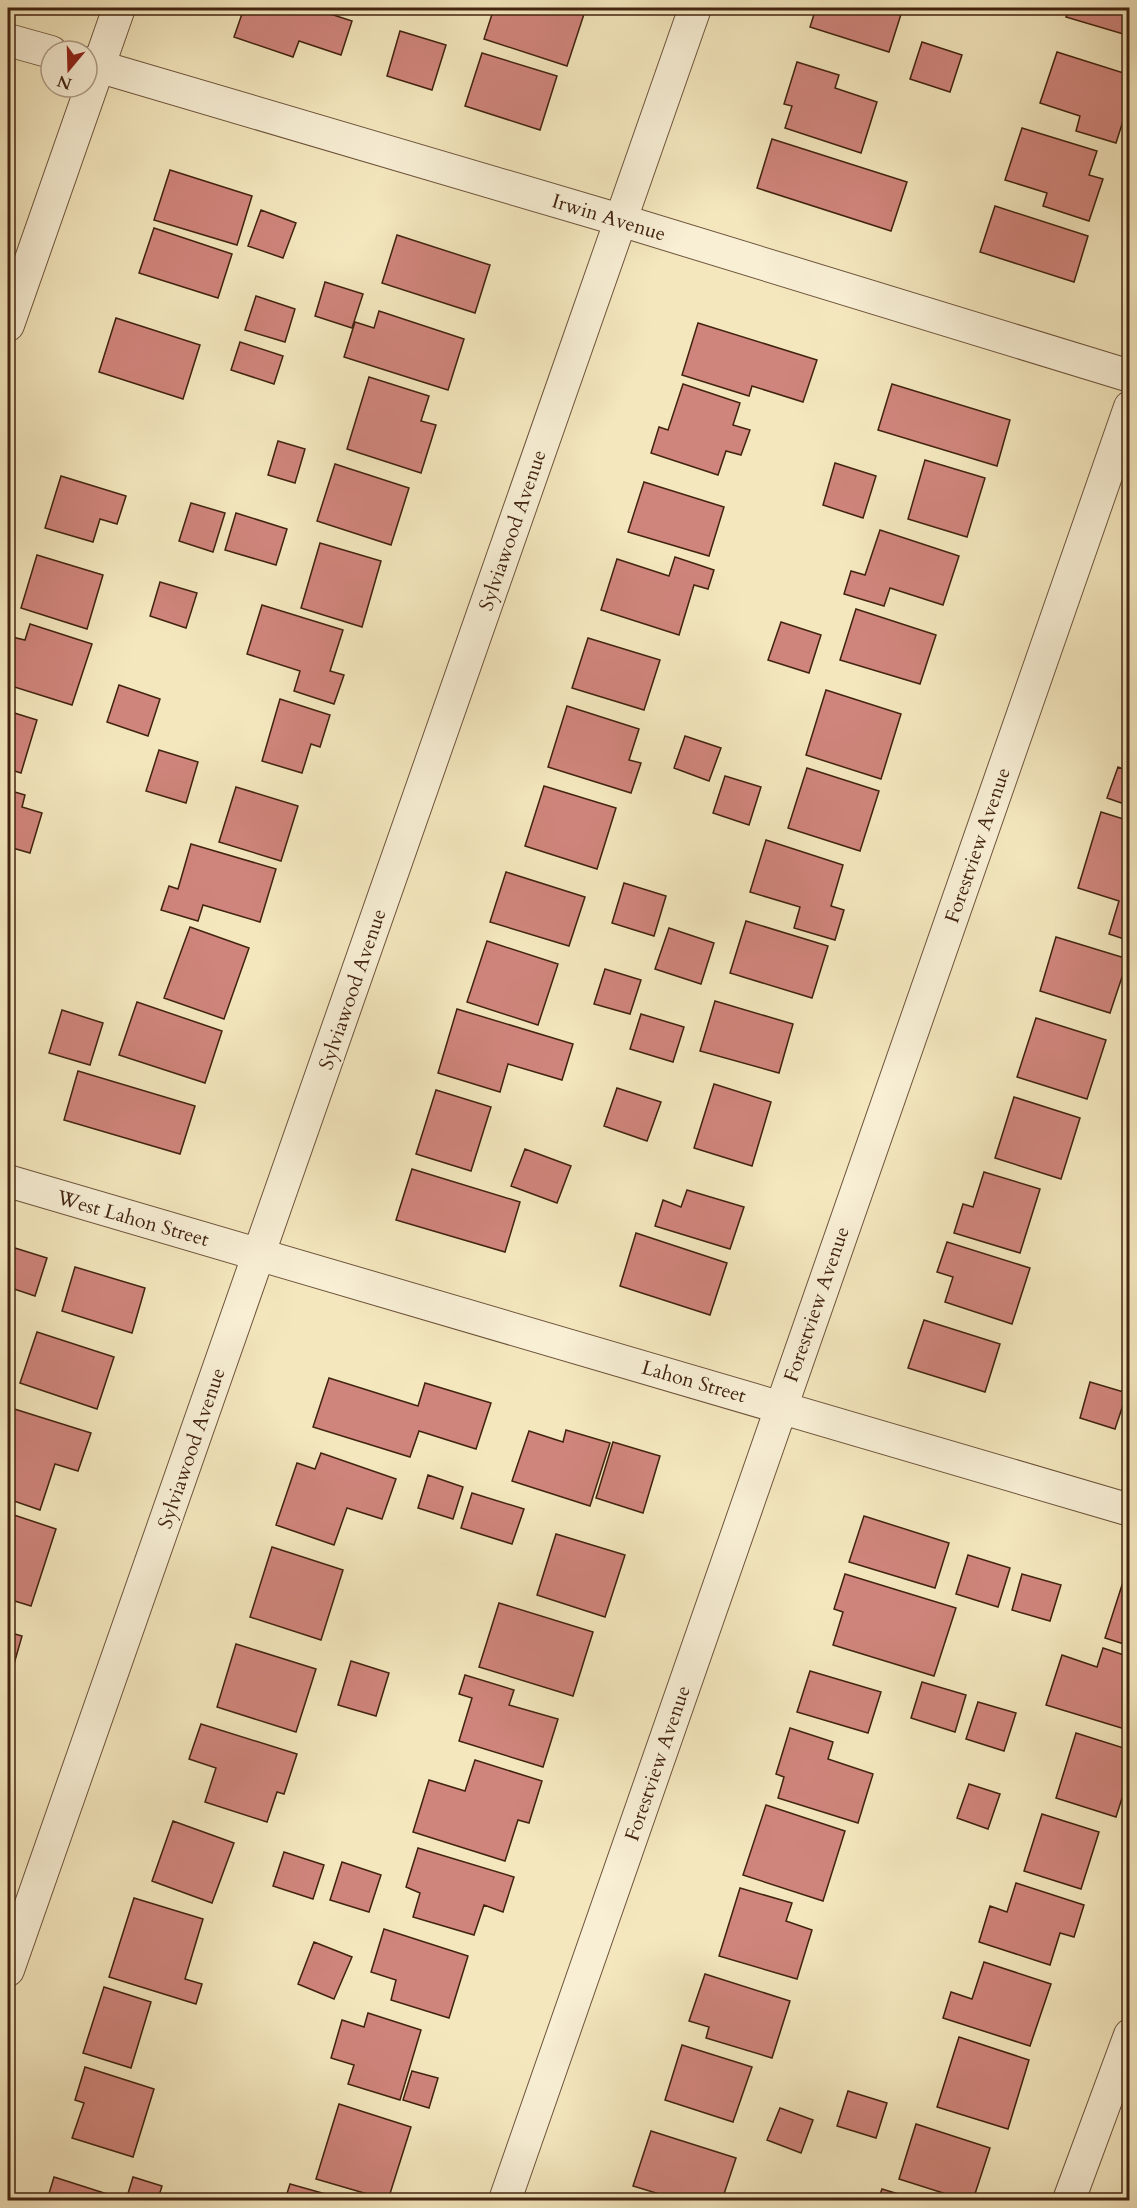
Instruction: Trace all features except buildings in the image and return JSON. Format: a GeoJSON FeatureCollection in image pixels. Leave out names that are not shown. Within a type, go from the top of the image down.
{"type":"FeatureCollection","features":[{"type":"Feature","properties":{"kind":"street"},"geometry":{"type":"LineString","coordinates":[[99,51],[119,8]]}},
{"type":"Feature","properties":{"kind":"street","name":"Sylviawood Avenue"},"geometry":{"type":"LineString","coordinates":[[8,1970],[695,8]]}},
{"type":"Feature","properties":{"kind":"street"},"geometry":{"type":"LineString","coordinates":[[8,40],[39,49]]}},
{"type":"Feature","properties":{"kind":"street","name":"Irwin Avenue"},"geometry":{"type":"LineString","coordinates":[[99,66],[620,220],[1130,376]]}},
{"type":"Feature","properties":{"kind":"street"},"geometry":{"type":"LineString","coordinates":[[8,325],[82,99]]}},
{"type":"Feature","properties":{"kind":"street","name":"Forestview Avenue"},"geometry":{"type":"LineString","coordinates":[[505,2200],[1130,407]]}},
{"type":"Feature","properties":{"kind":"street","name":"West Lahon Street"},"geometry":{"type":"LineString","coordinates":[[8,1181],[259,1255]]}},
{"type":"Feature","properties":{"kind":"street","name":"Lahon Street"},"geometry":{"type":"LineString","coordinates":[[259,1255],[1130,1510]]}},
{"type":"Feature","properties":{"kind":"street"},"geometry":{"type":"LineString","coordinates":[[1069,2200],[1130,2035]]}}]}
